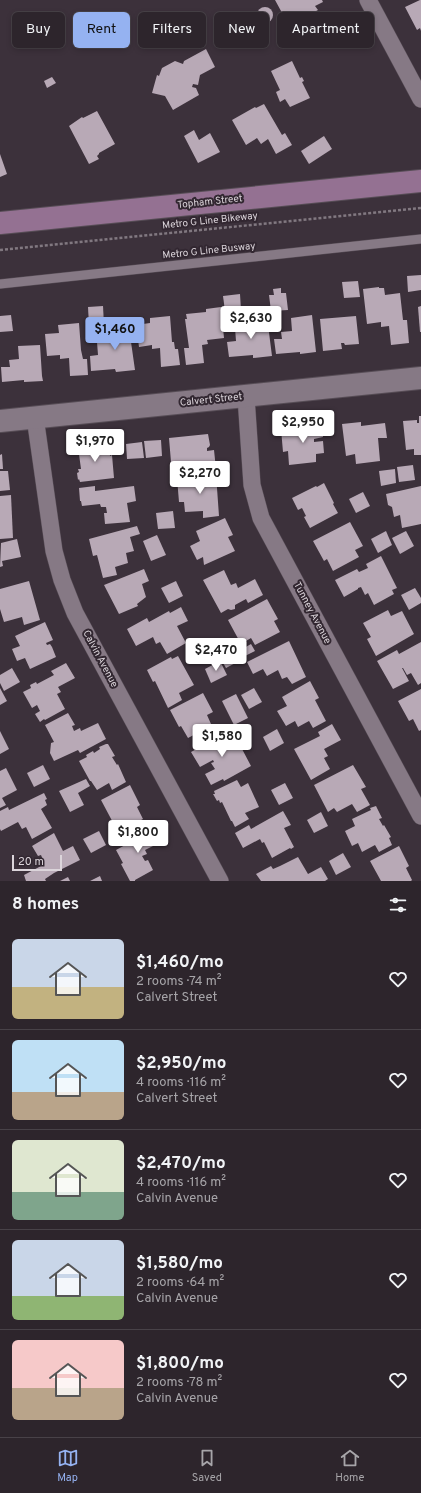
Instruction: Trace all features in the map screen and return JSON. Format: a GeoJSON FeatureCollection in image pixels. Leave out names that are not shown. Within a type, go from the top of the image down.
{"type":"FeatureCollection","features":[{"type":"Feature","properties":{"kind":"main road","name":"Topham Street"},"geometry":{"type":"LineString","coordinates":[[0,223],[421,181]]}},
{"type":"Feature","properties":{"kind":"street"},"geometry":{"type":"LineString","coordinates":[[368,0],[421,99]]}},
{"type":"Feature","properties":{"kind":"street","name":"Calvert Street"},"geometry":{"type":"LineString","coordinates":[[0,421],[421,378]]}},
{"type":"Feature","properties":{"kind":"street","name":"Tunney Avenue"},"geometry":{"type":"LineString","coordinates":[[246,397],[252,485],[261,518],[421,816]]}},
{"type":"Feature","properties":{"kind":"street","name":"Calvin Avenue"},"geometry":{"type":"LineString","coordinates":[[35,418],[54,551],[62,580],[75,613],[220,881]]}},
{"type":"Feature","properties":{"kind":"lane","name":"Metro G Line Busway"},"geometry":{"type":"LineString","coordinates":[[0,284],[421,239]]}},
{"type":"Feature","properties":{"kind":"path","name":"Metro G Line Bikeway"},"geometry":{"type":"LineString","coordinates":[[0,250],[421,208]]}},
{"type":"Feature","properties":{"kind":"building"},"geometry":{"type":"Polygon","coordinates":[[[275,0],[322,0],[323,2],[315,6],[318,10],[314,12],[282,12],[275,0]]]}},
{"type":"Feature","properties":{"kind":"building"},"geometry":{"type":"Polygon","coordinates":[[[420,0],[421,31],[420,28],[417,30],[405,7],[420,0]]]}},
{"type":"Feature","properties":{"kind":"building"},"geometry":{"type":"Polygon","coordinates":[[[265,7],[271,9],[273,15],[271,21],[269,22],[269,12],[258,12],[259,9],[265,7]]]}},
{"type":"Feature","properties":{"kind":"building"},"geometry":{"type":"Polygon","coordinates":[[[206,49],[215,67],[200,75],[198,85],[193,84],[192,87],[196,88],[199,95],[173,110],[165,96],[152,93],[157,75],[159,76],[162,68],[175,61],[183,64],[184,61],[206,49]]]}},
{"type":"Feature","properties":{"kind":"building"},"geometry":{"type":"Polygon","coordinates":[[[292,61],[300,78],[302,77],[304,81],[302,82],[310,98],[290,107],[285,99],[280,102],[276,92],[280,90],[271,71],[292,61]]]}},
{"type":"Feature","properties":{"kind":"building"},"geometry":{"type":"Polygon","coordinates":[[[52,77],[56,83],[47,88],[44,81],[52,77]]]}},
{"type":"Feature","properties":{"kind":"building"},"geometry":{"type":"Polygon","coordinates":[[[264,104],[282,135],[285,133],[292,145],[276,154],[268,139],[261,144],[257,138],[246,145],[232,120],[255,107],[256,108],[264,104]]]}},
{"type":"Feature","properties":{"kind":"building"},"geometry":{"type":"Polygon","coordinates":[[[97,111],[115,144],[99,153],[97,156],[99,159],[89,164],[69,126],[82,117],[83,118],[97,111]]]}},
{"type":"Feature","properties":{"kind":"building"},"geometry":{"type":"Polygon","coordinates":[[[194,130],[199,140],[210,133],[220,152],[198,163],[184,136],[194,130]]]}},
{"type":"Feature","properties":{"kind":"building"},"geometry":{"type":"Polygon","coordinates":[[[324,136],[332,149],[309,164],[301,151],[324,136]]]}},
{"type":"Feature","properties":{"kind":"building"},"geometry":{"type":"Polygon","coordinates":[[[0,154],[7,174],[0,177],[0,154]]]}},
{"type":"Feature","properties":{"kind":"building"},"geometry":{"type":"Polygon","coordinates":[[[421,275],[421,290],[408,292],[407,276],[421,275]]]}},
{"type":"Feature","properties":{"kind":"building"},"geometry":{"type":"Polygon","coordinates":[[[358,281],[360,297],[344,298],[342,282],[358,281]]]}},
{"type":"Feature","properties":{"kind":"building"},"geometry":{"type":"Polygon","coordinates":[[[379,287],[384,288],[385,295],[400,293],[403,320],[407,320],[409,343],[391,345],[389,326],[381,327],[381,322],[367,324],[363,289],[379,287]]]}},
{"type":"Feature","properties":{"kind":"building"},"geometry":{"type":"Polygon","coordinates":[[[281,288],[281,293],[286,293],[288,310],[271,311],[269,295],[274,295],[273,289],[281,288]]]}},
{"type":"Feature","properties":{"kind":"building"},"geometry":{"type":"Polygon","coordinates":[[[240,294],[241,310],[225,311],[223,296],[240,294]]]}},
{"type":"Feature","properties":{"kind":"building"},"geometry":{"type":"Polygon","coordinates":[[[103,306],[104,325],[89,326],[88,307],[103,306]]]}},
{"type":"Feature","properties":{"kind":"building"},"geometry":{"type":"Polygon","coordinates":[[[421,306],[421,332],[420,332],[418,307],[421,306]]]}},
{"type":"Feature","properties":{"kind":"building"},"geometry":{"type":"Polygon","coordinates":[[[221,307],[224,338],[207,340],[208,344],[202,345],[204,363],[186,365],[184,348],[189,348],[185,319],[187,319],[186,314],[206,312],[206,309],[221,307]]]}},
{"type":"Feature","properties":{"kind":"building"},"geometry":{"type":"Polygon","coordinates":[[[11,315],[13,331],[0,332],[0,316],[11,315]]]}},
{"type":"Feature","properties":{"kind":"building"},"geometry":{"type":"Polygon","coordinates":[[[312,315],[316,352],[276,354],[274,339],[282,339],[281,332],[292,331],[291,318],[312,315]]]}},
{"type":"Feature","properties":{"kind":"building"},"geometry":{"type":"Polygon","coordinates":[[[170,316],[172,342],[174,342],[175,349],[178,349],[180,365],[161,367],[160,348],[152,349],[152,345],[139,347],[136,325],[150,323],[150,318],[170,316]]]}},
{"type":"Feature","properties":{"kind":"building"},"geometry":{"type":"Polygon","coordinates":[[[356,316],[359,344],[345,345],[344,343],[341,343],[342,349],[323,351],[320,319],[356,316]]]}},
{"type":"Feature","properties":{"kind":"building"},"geometry":{"type":"Polygon","coordinates":[[[257,317],[258,326],[268,325],[272,356],[253,358],[253,355],[229,357],[227,342],[236,341],[235,328],[241,327],[240,319],[257,317]]]}},
{"type":"Feature","properties":{"kind":"building"},"geometry":{"type":"Polygon","coordinates":[[[79,323],[81,350],[83,359],[87,359],[88,375],[70,376],[69,358],[60,359],[60,355],[47,356],[45,334],[59,333],[58,325],[79,323]]]}},
{"type":"Feature","properties":{"kind":"building"},"geometry":{"type":"Polygon","coordinates":[[[131,325],[133,341],[131,342],[135,370],[116,372],[115,369],[91,371],[90,356],[98,355],[97,342],[103,342],[102,333],[113,333],[112,326],[131,325]]]}},
{"type":"Feature","properties":{"kind":"building"},"geometry":{"type":"Polygon","coordinates":[[[40,345],[43,381],[24,382],[24,380],[2,382],[1,367],[10,367],[9,360],[19,359],[18,346],[40,345]]]}},
{"type":"Feature","properties":{"kind":"building"},"geometry":{"type":"Polygon","coordinates":[[[419,416],[421,416],[421,455],[414,455],[414,449],[406,450],[403,421],[417,420],[417,423],[419,423],[419,416]]]}},
{"type":"Feature","properties":{"kind":"building"},"geometry":{"type":"Polygon","coordinates":[[[361,422],[361,426],[385,423],[387,438],[378,438],[380,461],[356,464],[355,454],[346,456],[342,424],[361,422]]]}},
{"type":"Feature","properties":{"kind":"building"},"geometry":{"type":"Polygon","coordinates":[[[322,425],[323,437],[314,439],[314,442],[323,441],[324,453],[316,454],[316,462],[289,465],[288,451],[283,452],[281,429],[322,425]]]}},
{"type":"Feature","properties":{"kind":"building"},"geometry":{"type":"Polygon","coordinates":[[[208,434],[210,445],[207,448],[207,451],[214,450],[216,469],[183,472],[182,461],[171,462],[169,438],[208,434]]]}},
{"type":"Feature","properties":{"kind":"building"},"geometry":{"type":"Polygon","coordinates":[[[161,440],[162,456],[146,458],[144,441],[161,440]]]}},
{"type":"Feature","properties":{"kind":"building"},"geometry":{"type":"Polygon","coordinates":[[[142,442],[144,458],[127,459],[126,444],[142,442]]]}},
{"type":"Feature","properties":{"kind":"building"},"geometry":{"type":"Polygon","coordinates":[[[109,444],[110,456],[112,455],[114,478],[80,482],[79,479],[78,480],[77,473],[79,472],[78,469],[81,469],[78,447],[109,444]]]}},
{"type":"Feature","properties":{"kind":"building"},"geometry":{"type":"Polygon","coordinates":[[[2,454],[3,469],[0,469],[0,455],[2,454]]]}},
{"type":"Feature","properties":{"kind":"building"},"geometry":{"type":"Polygon","coordinates":[[[413,465],[415,480],[399,482],[397,467],[413,465]]]}},
{"type":"Feature","properties":{"kind":"building"},"geometry":{"type":"Polygon","coordinates":[[[395,469],[396,483],[381,486],[379,471],[395,469]]]}},
{"type":"Feature","properties":{"kind":"building"},"geometry":{"type":"Polygon","coordinates":[[[0,471],[8,471],[10,490],[0,491],[0,471]]]}},
{"type":"Feature","properties":{"kind":"building"},"geometry":{"type":"Polygon","coordinates":[[[216,474],[219,516],[203,518],[203,511],[185,512],[184,502],[179,502],[177,478],[216,474]]]}},
{"type":"Feature","properties":{"kind":"building"},"geometry":{"type":"Polygon","coordinates":[[[324,483],[338,513],[310,528],[304,517],[306,516],[302,508],[298,510],[292,498],[324,483]]]}},
{"type":"Feature","properties":{"kind":"building"},"geometry":{"type":"Polygon","coordinates":[[[95,486],[95,491],[134,486],[136,501],[127,503],[130,522],[105,524],[104,513],[107,513],[106,507],[101,507],[100,504],[82,506],[79,488],[95,486]]]}},
{"type":"Feature","properties":{"kind":"building"},"geometry":{"type":"Polygon","coordinates":[[[421,486],[421,524],[402,528],[400,515],[394,517],[392,507],[388,505],[386,494],[421,486]]]}},
{"type":"Feature","properties":{"kind":"building"},"geometry":{"type":"Polygon","coordinates":[[[363,492],[370,506],[356,513],[349,499],[363,492]]]}},
{"type":"Feature","properties":{"kind":"building"},"geometry":{"type":"Polygon","coordinates":[[[11,495],[13,538],[0,539],[0,496],[11,495]]]}},
{"type":"Feature","properties":{"kind":"building"},"geometry":{"type":"Polygon","coordinates":[[[173,511],[175,528],[158,529],[156,513],[173,511]]]}},
{"type":"Feature","properties":{"kind":"building"},"geometry":{"type":"Polygon","coordinates":[[[225,518],[233,535],[228,537],[235,551],[204,565],[203,557],[197,560],[190,546],[200,541],[196,531],[225,518]]]}},
{"type":"Feature","properties":{"kind":"building"},"geometry":{"type":"Polygon","coordinates":[[[350,522],[363,546],[355,550],[359,557],[333,571],[327,559],[324,561],[313,541],[350,522]]]}},
{"type":"Feature","properties":{"kind":"building"},"geometry":{"type":"Polygon","coordinates":[[[137,526],[140,534],[130,537],[134,551],[126,553],[128,563],[115,567],[117,575],[103,578],[97,555],[93,556],[89,539],[137,526]]]}},
{"type":"Feature","properties":{"kind":"building"},"geometry":{"type":"Polygon","coordinates":[[[386,531],[392,545],[378,553],[371,539],[386,531]]]}},
{"type":"Feature","properties":{"kind":"building"},"geometry":{"type":"Polygon","coordinates":[[[406,531],[414,546],[400,554],[392,538],[406,531]]]}},
{"type":"Feature","properties":{"kind":"building"},"geometry":{"type":"Polygon","coordinates":[[[157,535],[166,555],[151,561],[143,541],[157,535]]]}},
{"type":"Feature","properties":{"kind":"building"},"geometry":{"type":"Polygon","coordinates":[[[17,539],[21,557],[2,561],[3,566],[0,567],[1,543],[17,539]]]}},
{"type":"Feature","properties":{"kind":"building"},"geometry":{"type":"Polygon","coordinates":[[[381,556],[397,588],[392,590],[394,594],[374,605],[368,593],[365,595],[361,587],[344,597],[335,580],[357,569],[359,572],[368,568],[366,564],[381,556]]]}},
{"type":"Feature","properties":{"kind":"building"},"geometry":{"type":"Polygon","coordinates":[[[144,569],[149,581],[142,584],[146,597],[137,604],[138,606],[119,614],[104,585],[144,569]]]}},
{"type":"Feature","properties":{"kind":"building"},"geometry":{"type":"Polygon","coordinates":[[[224,570],[231,585],[236,583],[238,588],[255,579],[263,595],[248,603],[246,599],[235,605],[235,609],[228,609],[221,613],[203,580],[224,570]]]}},
{"type":"Feature","properties":{"kind":"building"},"geometry":{"type":"Polygon","coordinates":[[[29,581],[40,620],[24,625],[22,617],[4,622],[0,609],[0,589],[29,581]]]}},
{"type":"Feature","properties":{"kind":"building"},"geometry":{"type":"Polygon","coordinates":[[[176,581],[183,596],[169,603],[161,588],[176,581]]]}},
{"type":"Feature","properties":{"kind":"building"},"geometry":{"type":"Polygon","coordinates":[[[415,588],[421,598],[421,603],[409,610],[401,595],[415,588]]]}},
{"type":"Feature","properties":{"kind":"building"},"geometry":{"type":"Polygon","coordinates":[[[267,599],[278,619],[274,621],[280,632],[255,645],[251,638],[241,644],[228,620],[267,599]]]}},
{"type":"Feature","properties":{"kind":"building"},"geometry":{"type":"Polygon","coordinates":[[[181,607],[188,621],[177,626],[186,643],[167,654],[160,642],[156,644],[153,637],[136,646],[127,629],[147,618],[149,622],[169,611],[170,613],[181,607]]]}},
{"type":"Feature","properties":{"kind":"building"},"geometry":{"type":"Polygon","coordinates":[[[388,610],[391,616],[402,611],[414,634],[376,656],[367,639],[371,637],[363,623],[388,610]]]}},
{"type":"Feature","properties":{"kind":"building"},"geometry":{"type":"Polygon","coordinates":[[[45,622],[53,640],[46,643],[47,645],[50,644],[56,657],[30,669],[25,658],[17,661],[12,649],[20,646],[15,636],[45,622]]]}},
{"type":"Feature","properties":{"kind":"building"},"geometry":{"type":"Polygon","coordinates":[[[289,641],[306,677],[292,684],[287,677],[282,679],[278,670],[267,676],[263,669],[253,674],[247,662],[289,641]]]}},
{"type":"Feature","properties":{"kind":"building"},"geometry":{"type":"Polygon","coordinates":[[[421,642],[421,683],[418,685],[411,673],[407,675],[402,668],[409,681],[393,689],[377,661],[397,650],[399,654],[421,642]]]}},
{"type":"Feature","properties":{"kind":"building"},"geometry":{"type":"Polygon","coordinates":[[[251,644],[255,651],[241,658],[237,652],[251,644]]]}},
{"type":"Feature","properties":{"kind":"building"},"geometry":{"type":"Polygon","coordinates":[[[233,646],[241,660],[226,668],[218,654],[233,646]]]}},
{"type":"Feature","properties":{"kind":"building"},"geometry":{"type":"Polygon","coordinates":[[[178,656],[194,685],[179,693],[182,700],[168,708],[155,681],[153,682],[147,670],[171,657],[172,659],[178,656]]]}},
{"type":"Feature","properties":{"kind":"building"},"geometry":{"type":"Polygon","coordinates":[[[220,661],[227,675],[211,683],[205,669],[220,661]]]}},
{"type":"Feature","properties":{"kind":"building"},"geometry":{"type":"Polygon","coordinates":[[[66,663],[75,678],[58,687],[61,692],[57,694],[65,709],[40,722],[35,714],[40,711],[37,705],[32,708],[23,692],[31,688],[30,685],[36,682],[37,684],[54,675],[51,671],[66,663]]]}},
{"type":"Feature","properties":{"kind":"building"},"geometry":{"type":"Polygon","coordinates":[[[12,668],[20,682],[4,691],[0,683],[0,675],[12,668]]]}},
{"type":"Feature","properties":{"kind":"building"},"geometry":{"type":"Polygon","coordinates":[[[310,681],[319,698],[315,700],[326,721],[313,728],[309,721],[298,727],[295,721],[286,726],[277,711],[287,706],[282,697],[310,681]]]}},
{"type":"Feature","properties":{"kind":"building"},"geometry":{"type":"Polygon","coordinates":[[[0,688],[7,701],[0,705],[0,688]]]}},
{"type":"Feature","properties":{"kind":"building"},"geometry":{"type":"Polygon","coordinates":[[[254,688],[262,702],[249,709],[241,695],[254,688]]]}},
{"type":"Feature","properties":{"kind":"building"},"geometry":{"type":"Polygon","coordinates":[[[421,689],[421,730],[419,731],[413,719],[409,721],[398,701],[421,689]]]}},
{"type":"Feature","properties":{"kind":"building"},"geometry":{"type":"Polygon","coordinates":[[[203,693],[213,712],[207,715],[211,724],[206,727],[207,728],[188,738],[181,726],[179,727],[170,710],[203,693]]]}},
{"type":"Feature","properties":{"kind":"building"},"geometry":{"type":"Polygon","coordinates":[[[236,694],[248,718],[234,725],[222,701],[236,694]]]}},
{"type":"Feature","properties":{"kind":"building"},"geometry":{"type":"Polygon","coordinates":[[[68,713],[75,725],[72,726],[74,731],[80,728],[81,731],[98,723],[106,739],[80,753],[78,750],[54,761],[50,753],[51,743],[54,742],[45,725],[68,713]]]}},
{"type":"Feature","properties":{"kind":"building"},"geometry":{"type":"Polygon","coordinates":[[[332,724],[341,740],[324,749],[328,756],[324,758],[330,769],[311,780],[294,749],[320,736],[318,732],[332,724]]]}},
{"type":"Feature","properties":{"kind":"building"},"geometry":{"type":"Polygon","coordinates":[[[277,729],[284,743],[270,751],[263,737],[277,729]]]}},
{"type":"Feature","properties":{"kind":"building"},"geometry":{"type":"Polygon","coordinates":[[[232,730],[251,766],[224,781],[223,779],[211,785],[205,774],[215,769],[211,763],[214,762],[213,760],[200,767],[191,752],[232,730]]]}},
{"type":"Feature","properties":{"kind":"building"},"geometry":{"type":"Polygon","coordinates":[[[0,731],[9,749],[0,754],[0,731]]]}},
{"type":"Feature","properties":{"kind":"building"},"geometry":{"type":"Polygon","coordinates":[[[108,744],[115,756],[112,757],[117,765],[118,764],[126,782],[112,790],[109,783],[97,790],[90,781],[79,761],[87,757],[86,755],[93,751],[94,753],[100,749],[99,747],[108,744]]]}},
{"type":"Feature","properties":{"kind":"building"},"geometry":{"type":"Polygon","coordinates":[[[43,765],[50,779],[34,787],[27,773],[43,765]]]}},
{"type":"Feature","properties":{"kind":"building"},"geometry":{"type":"Polygon","coordinates":[[[353,765],[366,787],[361,789],[370,805],[357,812],[352,804],[337,812],[334,808],[328,812],[314,785],[353,765]]]}},
{"type":"Feature","properties":{"kind":"building"},"geometry":{"type":"Polygon","coordinates":[[[6,768],[17,790],[2,798],[6,805],[0,808],[0,771],[6,768]]]}},
{"type":"Feature","properties":{"kind":"building"},"geometry":{"type":"Polygon","coordinates":[[[86,779],[90,786],[78,793],[84,805],[70,812],[59,791],[86,779]]]}},
{"type":"Feature","properties":{"kind":"building"},"geometry":{"type":"Polygon","coordinates":[[[237,780],[241,787],[248,783],[259,807],[245,813],[249,819],[235,827],[222,802],[220,803],[219,800],[217,801],[213,794],[215,794],[214,791],[237,780]]]}},
{"type":"Feature","properties":{"kind":"building"},"geometry":{"type":"Polygon","coordinates":[[[285,783],[293,798],[279,805],[271,790],[285,783]]]}},
{"type":"Feature","properties":{"kind":"building"},"geometry":{"type":"Polygon","coordinates":[[[130,785],[140,805],[137,807],[143,819],[118,832],[101,800],[130,785]]]}},
{"type":"Feature","properties":{"kind":"building"},"geometry":{"type":"Polygon","coordinates":[[[44,793],[47,799],[45,800],[47,805],[41,809],[52,828],[32,839],[26,827],[22,829],[18,822],[1,831],[0,811],[8,807],[9,810],[44,793]]]}},
{"type":"Feature","properties":{"kind":"building"},"geometry":{"type":"Polygon","coordinates":[[[376,806],[382,818],[379,819],[391,837],[389,838],[392,845],[379,852],[375,845],[362,852],[358,843],[352,846],[345,831],[355,826],[352,819],[376,806]]]}},
{"type":"Feature","properties":{"kind":"building"},"geometry":{"type":"Polygon","coordinates":[[[283,811],[291,825],[284,828],[294,847],[272,858],[264,842],[262,843],[260,839],[243,848],[235,833],[249,825],[251,829],[283,811]]]}},
{"type":"Feature","properties":{"kind":"building"},"geometry":{"type":"Polygon","coordinates":[[[321,812],[328,826],[314,833],[307,820],[321,812]]]}},
{"type":"Feature","properties":{"kind":"building"},"geometry":{"type":"Polygon","coordinates":[[[153,825],[161,842],[145,850],[147,854],[142,856],[145,861],[148,860],[153,870],[135,881],[130,881],[121,864],[123,863],[116,850],[140,837],[138,833],[153,825]]]}},
{"type":"Feature","properties":{"kind":"building"},"geometry":{"type":"Polygon","coordinates":[[[99,831],[106,845],[91,853],[83,839],[99,831]]]}},
{"type":"Feature","properties":{"kind":"building"},"geometry":{"type":"Polygon","coordinates":[[[54,833],[63,851],[73,846],[80,860],[54,873],[45,879],[46,881],[26,881],[24,875],[41,866],[39,863],[43,860],[41,855],[38,856],[32,846],[54,833]]]}},
{"type":"Feature","properties":{"kind":"building"},"geometry":{"type":"Polygon","coordinates":[[[399,846],[409,866],[406,868],[412,880],[381,881],[370,861],[399,846]]]}},
{"type":"Feature","properties":{"kind":"building"},"geometry":{"type":"Polygon","coordinates":[[[343,853],[351,867],[336,875],[329,861],[343,853]]]}},
{"type":"Feature","properties":{"kind":"building"},"geometry":{"type":"Polygon","coordinates":[[[298,857],[308,874],[321,867],[328,879],[325,881],[261,881],[256,874],[271,866],[273,869],[298,857]]]}},
{"type":"Feature","properties":{"kind":"building"},"geometry":{"type":"Polygon","coordinates":[[[100,876],[102,881],[90,881],[100,876]]]}},
{"type":"Feature","properties":{"kind":"building"},"geometry":{"type":"Polygon","coordinates":[[[68,877],[70,881],[60,881],[68,877]]]}}]}
